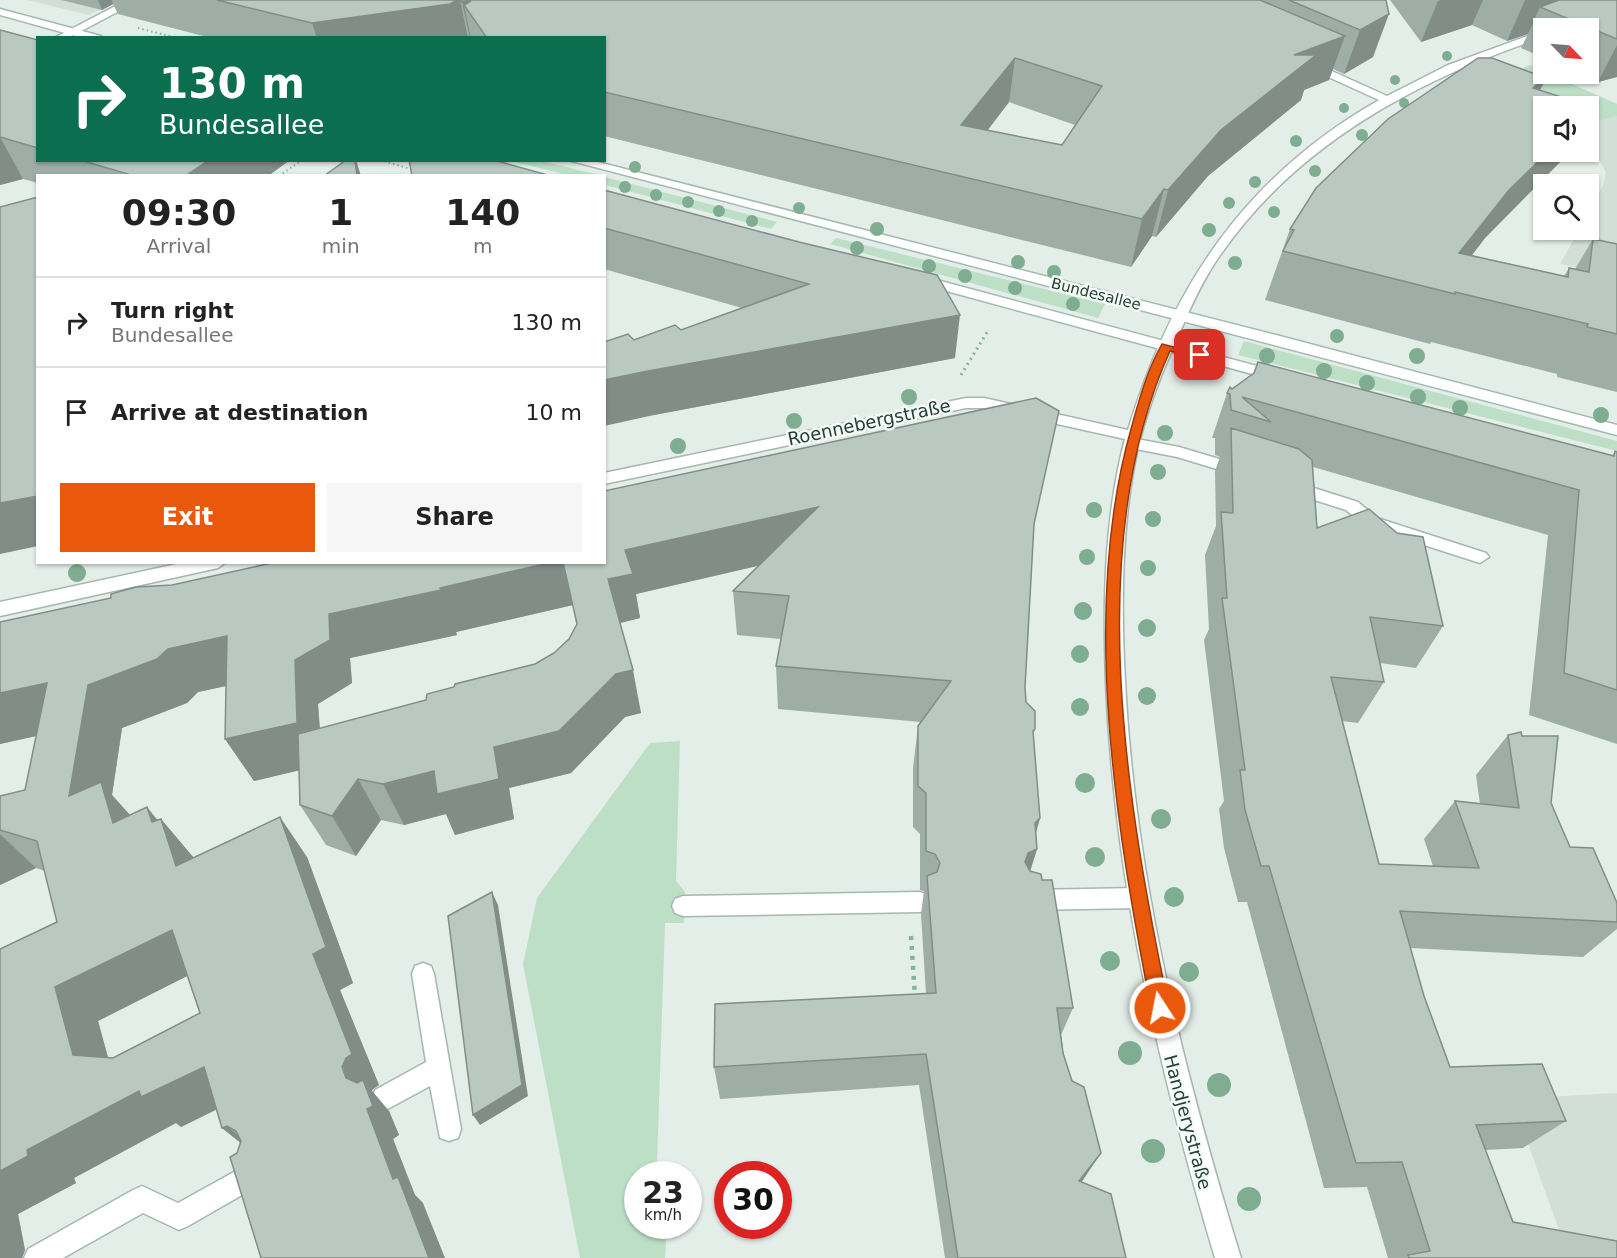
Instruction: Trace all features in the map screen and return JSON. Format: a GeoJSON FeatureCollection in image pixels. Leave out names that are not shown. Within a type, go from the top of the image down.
{"type":"FeatureCollection","features":[{"type":"Feature","properties":{"kind":"street"},"geometry":{"type":"LineString","coordinates":[[63,36],[135,0]]}},
{"type":"Feature","properties":{"kind":"street"},"geometry":{"type":"LineString","coordinates":[[0,12],[90,36]]}},
{"type":"Feature","properties":{"kind":"street","name":"Handjerystraße"},"geometry":{"type":"LineString","coordinates":[[1228,1258],[1169,1052],[1138,898],[1118,753],[1113,618],[1118,516],[1132,440],[1149,383],[1195,283],[1221,244],[1251,207],[1278,179],[1329,137],[1385,99],[1484,53],[1533,37]]}},
{"type":"Feature","properties":{"kind":"street"},"geometry":{"type":"LineString","coordinates":[[1295,58],[1385,99]]}},
{"type":"Feature","properties":{"kind":"street","name":"Bundesallee"},"geometry":{"type":"LineString","coordinates":[[582,162],[1180,315],[1617,430]]}},
{"type":"Feature","properties":{"kind":"street","name":"Bundesallee"},"geometry":{"type":"LineString","coordinates":[[905,276],[1289,379]]}},
{"type":"Feature","properties":{"kind":"street","name":"Roennebergstraße"},"geometry":{"type":"LineString","coordinates":[[606,479],[966,403],[984,403],[1132,440],[1255,476]]}},
{"type":"Feature","properties":{"kind":"street"},"geometry":{"type":"LineString","coordinates":[[1276,482],[1352,506],[1371,522],[1480,557]]}},
{"type":"Feature","properties":{"kind":"street"},"geometry":{"type":"LineString","coordinates":[[0,609],[209,564]]}},
{"type":"Feature","properties":{"kind":"street"},"geometry":{"type":"LineString","coordinates":[[1027,900],[1138,898]]}},
{"type":"Feature","properties":{"kind":"street"},"geometry":{"type":"LineString","coordinates":[[683,906],[915,902]]}},
{"type":"Feature","properties":{"kind":"street"},"geometry":{"type":"LineString","coordinates":[[423,974],[449,1129]]}},
{"type":"Feature","properties":{"kind":"street"},"geometry":{"type":"LineString","coordinates":[[384,1099],[439,1068]]}},
{"type":"Feature","properties":{"kind":"street"},"geometry":{"type":"LineString","coordinates":[[36,1258],[142,1199],[179,1217],[261,1170]]}},
{"type":"Feature","properties":{"kind":"path"},"geometry":{"type":"LineString","coordinates":[[133,27],[169,36]]}},
{"type":"Feature","properties":{"kind":"path"},"geometry":{"type":"LineString","coordinates":[[282,174],[299,162]]}},
{"type":"Feature","properties":{"kind":"path"},"geometry":{"type":"LineString","coordinates":[[388,162],[425,172]]}},
{"type":"Feature","properties":{"kind":"path"},"geometry":{"type":"LineString","coordinates":[[959,378],[989,329]]}},
{"type":"Feature","properties":{"kind":"path"},"geometry":{"type":"LineString","coordinates":[[915,902],[916,1005]]}},
{"type":"Feature","properties":{"kind":"shaded area"},"geometry":{"type":"Polygon","coordinates":[[[27,0],[121,0],[89,15],[27,0]]]}},
{"type":"Feature","properties":{"kind":"shaded area"},"geometry":{"type":"Polygon","coordinates":[[[1617,116],[1617,270],[1612,274],[1560,264],[1573,240],[1599,240],[1599,193],[1606,173],[1599,159],[1599,121],[1617,116]]]}},
{"type":"Feature","properties":{"kind":"shaded area"},"geometry":{"type":"Polygon","coordinates":[[[1617,1093],[1617,1258],[1568,1255],[1512,1099],[1617,1093]]]}},
{"type":"Feature","properties":{"kind":"green space"},"geometry":{"type":"Polygon","coordinates":[[[1530,65],[1533,66],[1533,84],[1572,84],[1617,104],[1617,116],[1599,121],[1599,96],[1533,96],[1533,103],[1473,89],[1530,65]]]}},
{"type":"Feature","properties":{"kind":"green space"},"geometry":{"type":"Polygon","coordinates":[[[514,162],[546,162],[595,174],[564,174],[514,162]]]}},
{"type":"Feature","properties":{"kind":"green space"},"geometry":{"type":"Polygon","coordinates":[[[606,178],[777,222],[771,229],[606,185],[606,178]]]}},
{"type":"Feature","properties":{"kind":"green space"},"geometry":{"type":"Polygon","coordinates":[[[836,238],[1105,304],[1098,318],[830,244],[836,238]]]}},
{"type":"Feature","properties":{"kind":"green space"},"geometry":{"type":"Polygon","coordinates":[[[1244,341],[1617,441],[1617,451],[1238,355],[1244,341]]]}},
{"type":"Feature","properties":{"kind":"green space"},"geometry":{"type":"Polygon","coordinates":[[[680,741],[676,881],[685,892],[684,923],[665,923],[657,1161],[624,1161],[624,1239],[666,1239],[665,1258],[580,1258],[523,964],[537,898],[650,743],[680,741]]]}},
{"type":"Feature","properties":{"kind":"building"},"geometry":{"type":"Polygon","coordinates":[[[217,0],[457,0],[450,4],[312,23],[217,0]]]}},
{"type":"Feature","properties":{"kind":"building"},"geometry":{"type":"Polygon","coordinates":[[[460,0],[1260,0],[1345,36],[1294,55],[1316,55],[1221,130],[1168,190],[1164,189],[1142,219],[606,92],[606,36],[486,36],[464,5],[471,1],[462,2],[460,0]],[[1015,58],[961,125],[1062,145],[1102,86],[1015,58]]]}},
{"type":"Feature","properties":{"kind":"building"},"geometry":{"type":"Polygon","coordinates":[[[1289,0],[1386,0],[1389,14],[1360,30],[1289,0]]]}},
{"type":"Feature","properties":{"kind":"building"},"geometry":{"type":"Polygon","coordinates":[[[1559,0],[1617,0],[1617,39],[1599,32],[1599,18],[1566,18],[1540,7],[1559,0]]]}},
{"type":"Feature","properties":{"kind":"building"},"geometry":{"type":"Polygon","coordinates":[[[0,30],[36,39],[36,147],[0,137],[0,30]]]}},
{"type":"Feature","properties":{"kind":"building"},"geometry":{"type":"Polygon","coordinates":[[[1478,58],[1492,58],[1533,73],[1533,84],[1538,84],[1533,88],[1558,96],[1533,96],[1533,162],[1538,162],[1509,190],[1459,253],[1568,277],[1569,268],[1589,272],[1593,240],[1617,244],[1617,334],[1587,327],[1588,324],[1283,251],[1294,230],[1290,229],[1316,188],[1388,119],[1478,58]]]}},
{"type":"Feature","properties":{"kind":"building"},"geometry":{"type":"Polygon","coordinates":[[[87,162],[206,162],[188,174],[128,174],[87,162]]]}},
{"type":"Feature","properties":{"kind":"building"},"geometry":{"type":"Polygon","coordinates":[[[343,162],[355,162],[357,174],[327,174],[343,162]]]}},
{"type":"Feature","properties":{"kind":"building"},"geometry":{"type":"Polygon","coordinates":[[[409,162],[501,162],[544,174],[412,174],[409,162]]]}},
{"type":"Feature","properties":{"kind":"building"},"geometry":{"type":"Polygon","coordinates":[[[606,191],[799,242],[937,275],[960,315],[606,380],[606,341],[628,334],[634,340],[675,325],[681,330],[809,284],[606,229],[606,191]]]}},
{"type":"Feature","properties":{"kind":"building"},"geometry":{"type":"Polygon","coordinates":[[[36,198],[36,496],[0,503],[0,207],[36,198]]]}},
{"type":"Feature","properties":{"kind":"building"},"geometry":{"type":"Polygon","coordinates":[[[1258,362],[1614,456],[1615,451],[1617,452],[1617,690],[1564,673],[1579,490],[1242,397],[1271,422],[1231,410],[1230,394],[1227,393],[1230,387],[1232,389],[1254,373],[1258,362]]]}},
{"type":"Feature","properties":{"kind":"building"},"geometry":{"type":"Polygon","coordinates":[[[1036,398],[1059,411],[1034,524],[1025,687],[1026,702],[1035,711],[1033,731],[1040,818],[1035,823],[1037,849],[1028,853],[1025,862],[1030,871],[1041,874],[1042,880],[1052,880],[1073,1008],[1057,1008],[1063,1053],[1072,1081],[1084,1087],[1101,1153],[1079,1181],[1111,1194],[1126,1258],[958,1258],[926,1054],[714,1067],[715,1004],[936,993],[927,876],[937,872],[940,863],[935,854],[926,851],[926,793],[918,786],[918,726],[951,681],[776,666],[789,596],[733,591],[818,507],[625,550],[633,574],[608,579],[633,670],[616,674],[559,731],[494,747],[499,779],[437,794],[434,771],[383,784],[358,779],[332,816],[300,805],[298,734],[426,700],[427,694],[454,687],[455,684],[535,664],[554,653],[569,639],[577,624],[563,564],[606,564],[606,491],[1036,398]]]}},
{"type":"Feature","properties":{"kind":"building"},"geometry":{"type":"Polygon","coordinates":[[[1231,428],[1299,449],[1312,460],[1317,528],[1369,509],[1397,533],[1423,537],[1443,626],[1370,617],[1384,682],[1331,677],[1379,864],[1479,868],[1455,801],[1519,808],[1508,735],[1521,732],[1522,736],[1558,736],[1551,803],[1570,847],[1593,848],[1617,903],[1617,922],[1400,911],[1424,996],[1450,1067],[1542,1064],[1566,1121],[1476,1125],[1513,1222],[1617,1241],[1617,1258],[1409,1258],[1408,1255],[1430,1251],[1402,1162],[1356,1163],[1269,866],[1261,866],[1245,810],[1240,770],[1245,770],[1222,598],[1227,598],[1221,512],[1233,513],[1231,428]]]}},
{"type":"Feature","properties":{"kind":"building"},"geometry":{"type":"Polygon","coordinates":[[[267,564],[544,564],[440,588],[441,590],[329,614],[330,640],[295,660],[297,723],[225,739],[227,636],[168,649],[157,659],[88,685],[69,796],[101,782],[113,823],[147,807],[152,822],[161,819],[176,866],[280,817],[326,947],[313,954],[352,1054],[346,1058],[342,1067],[346,1078],[357,1083],[363,1080],[373,1106],[367,1109],[393,1179],[398,1177],[429,1258],[261,1258],[230,1157],[237,1153],[241,1141],[236,1131],[227,1126],[222,1128],[204,1067],[141,1097],[139,1091],[27,1150],[28,1156],[0,1171],[0,949],[57,922],[37,841],[0,830],[0,796],[25,790],[47,683],[0,693],[0,622],[111,598],[111,594],[136,587],[172,585],[267,564]],[[172,930],[55,987],[73,1055],[113,1058],[200,1013],[172,930]]]}},
{"type":"Feature","properties":{"kind":"building"},"geometry":{"type":"Polygon","coordinates":[[[492,892],[522,1085],[473,1115],[448,916],[492,892]]]}},
{"type":"Feature","properties":{"kind":"route"},"geometry":{"type":"LineString","coordinates":[[1160,1008],[1138,898],[1118,753],[1114,683],[1114,570],[1118,516],[1125,469],[1149,383],[1166,346],[1200,355]]}}]}
